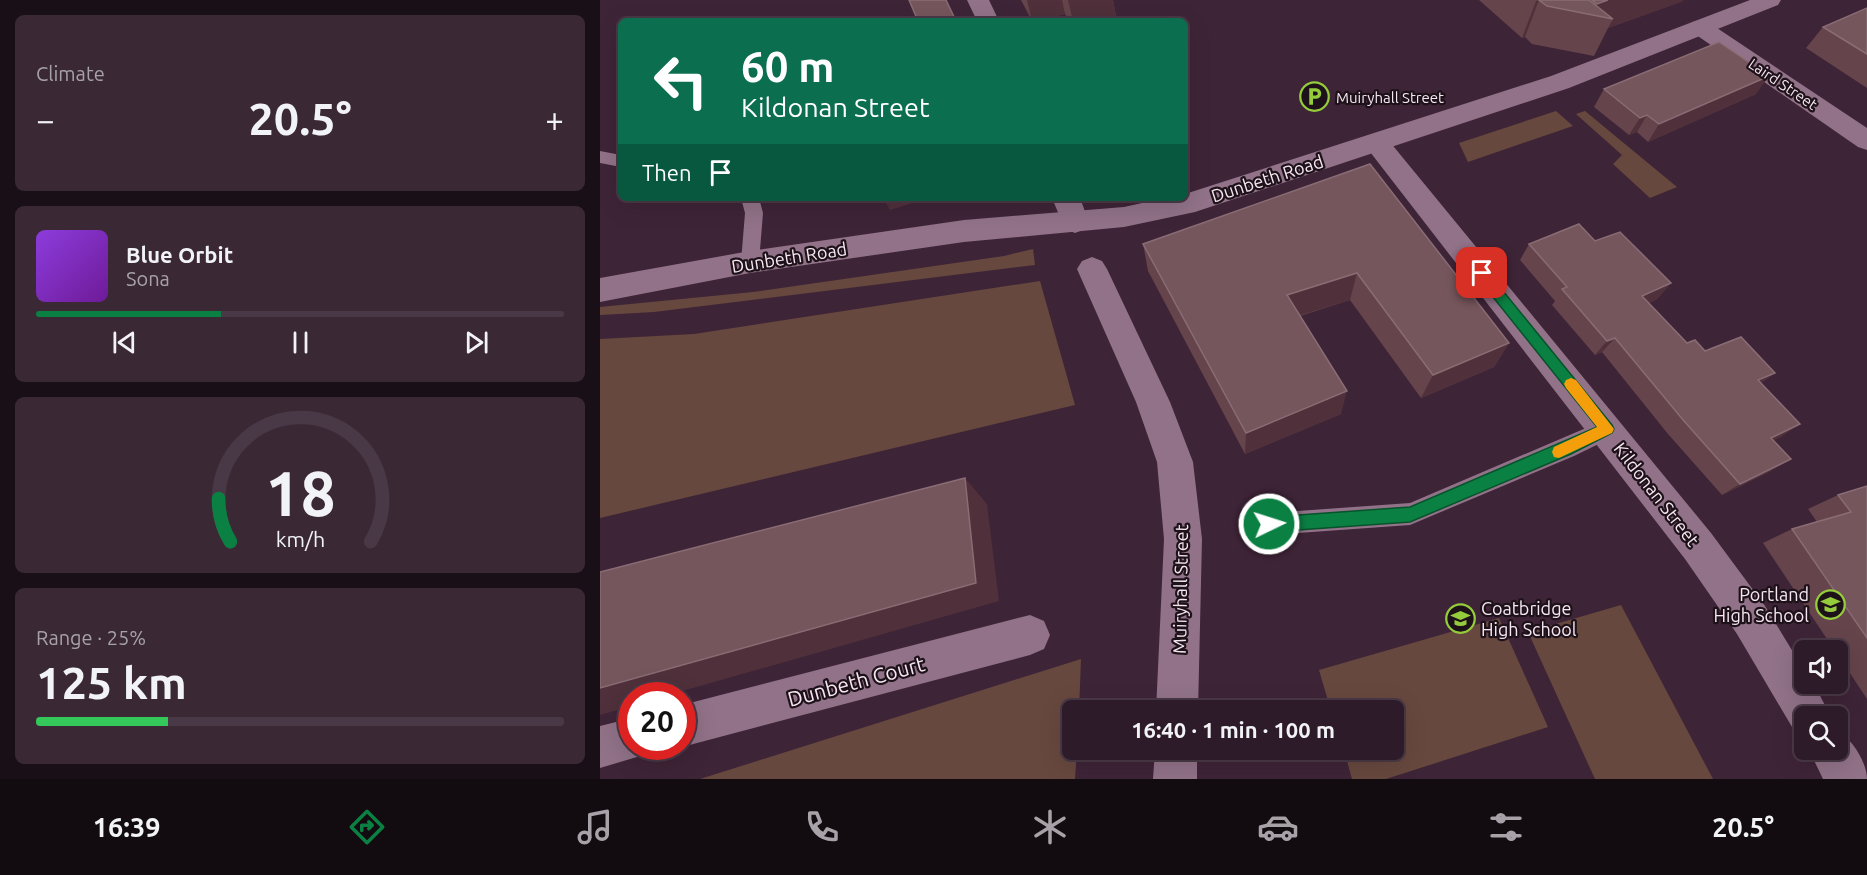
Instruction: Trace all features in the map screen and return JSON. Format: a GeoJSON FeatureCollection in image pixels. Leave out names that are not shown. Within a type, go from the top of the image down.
{"type":"FeatureCollection","features":[{"type":"Feature","properties":{"kind":"street"},"geometry":{"type":"LineString","coordinates":[[978,0],[987,18]]}},
{"type":"Feature","properties":{"kind":"street","name":"Dunbeth Road"},"geometry":{"type":"LineString","coordinates":[[600,290],[750,262],[964,231],[1070,210],[1124,217],[1195,202],[1560,82],[1770,0]]}},
{"type":"Feature","properties":{"kind":"street","name":"Laird Street"},"geometry":{"type":"LineString","coordinates":[[1700,27],[1867,141]]}},
{"type":"Feature","properties":{"kind":"street","name":"Kildonan Street"},"geometry":{"type":"LineString","coordinates":[[1376,142],[1698,546],[1751,620],[1803,706]]}},
{"type":"Feature","properties":{"kind":"street","name":"Muiryhall Street"},"geometry":{"type":"LineString","coordinates":[[1092,269],[1153,402],[1174,462],[1183,539],[1178,700]]}},
{"type":"Feature","properties":{"kind":"street","name":"Dunbeth Court"},"geometry":{"type":"LineString","coordinates":[[696,722],[1030,635]]}},
{"type":"Feature","properties":{"kind":"street"},"geometry":{"type":"LineString","coordinates":[[600,747],[618,742]]}},
{"type":"Feature","properties":{"kind":"street"},"geometry":{"type":"LineString","coordinates":[[1175,779],[1176,760]]}},
{"type":"Feature","properties":{"kind":"street"},"geometry":{"type":"LineString","coordinates":[[1836,760],[1848,779]]}},
{"type":"Feature","properties":{"kind":"lane"},"geometry":{"type":"LineString","coordinates":[[600,157],[618,160]]}},
{"type":"Feature","properties":{"kind":"lane"},"geometry":{"type":"LineString","coordinates":[[750,262],[754,213],[751,201]]}},
{"type":"Feature","properties":{"kind":"lane"},"geometry":{"type":"LineString","coordinates":[[1269,524],[1410,514],[1566,449],[1607,429]]}},
{"type":"Feature","properties":{"kind":"shaded area"},"geometry":{"type":"Polygon","coordinates":[[[1556,111],[1573,126],[1468,162],[1459,143],[1556,111]]]}},
{"type":"Feature","properties":{"kind":"shaded area"},"geometry":{"type":"Polygon","coordinates":[[[1585,111],[1677,187],[1650,198],[1613,164],[1622,155],[1576,114],[1585,111]]]}},
{"type":"Feature","properties":{"kind":"shaded area"},"geometry":{"type":"Polygon","coordinates":[[[1033,249],[1035,265],[654,312],[600,315],[600,307],[753,292],[1004,256],[1033,249]]]}},
{"type":"Feature","properties":{"kind":"shaded area"},"geometry":{"type":"Polygon","coordinates":[[[1040,281],[1075,405],[600,518],[600,339],[694,334],[1040,281]]]}},
{"type":"Feature","properties":{"kind":"shaded area"},"geometry":{"type":"Polygon","coordinates":[[[1621,605],[1713,779],[1595,779],[1528,632],[1621,605]]]}},
{"type":"Feature","properties":{"kind":"shaded area"},"geometry":{"type":"Polygon","coordinates":[[[1499,618],[1548,727],[1386,779],[1352,779],[1347,760],[1404,760],[1404,700],[1328,700],[1319,670],[1499,618]]]}},
{"type":"Feature","properties":{"kind":"shaded area"},"geometry":{"type":"Polygon","coordinates":[[[1081,659],[1079,700],[1062,700],[1062,760],[1076,760],[1075,779],[700,779],[1081,659]]]}},
{"type":"Feature","properties":{"kind":"building"},"geometry":{"type":"Polygon","coordinates":[[[909,0],[946,0],[955,18],[917,18],[909,0]]]}},
{"type":"Feature","properties":{"kind":"building"},"geometry":{"type":"Polygon","coordinates":[[[1539,0],[1589,0],[1613,19],[1547,6],[1539,0]]]}},
{"type":"Feature","properties":{"kind":"building"},"geometry":{"type":"Polygon","coordinates":[[[1592,0],[1608,0],[1597,4],[1592,0]]]}},
{"type":"Feature","properties":{"kind":"building"},"geometry":{"type":"Polygon","coordinates":[[[1867,8],[1867,54],[1823,27],[1867,8]]]}},
{"type":"Feature","properties":{"kind":"building"},"geometry":{"type":"Polygon","coordinates":[[[1719,42],[1769,76],[1659,124],[1647,115],[1640,118],[1604,89],[1719,42]]]}},
{"type":"Feature","properties":{"kind":"building"},"geometry":{"type":"Polygon","coordinates":[[[1370,164],[1509,343],[1433,375],[1357,273],[1287,295],[1347,391],[1246,433],[1143,244],[1370,164]]]}},
{"type":"Feature","properties":{"kind":"building"},"geometry":{"type":"Polygon","coordinates":[[[1579,224],[1595,241],[1620,232],[1671,283],[1642,296],[1687,343],[1695,340],[1705,351],[1741,337],[1775,373],[1758,380],[1800,424],[1771,438],[1791,459],[1740,484],[1615,338],[1607,341],[1562,289],[1567,287],[1529,244],[1579,224]]]}},
{"type":"Feature","properties":{"kind":"building"},"geometry":{"type":"Polygon","coordinates":[[[965,478],[976,583],[600,688],[600,572],[965,478]]]}},
{"type":"Feature","properties":{"kind":"building"},"geometry":{"type":"Polygon","coordinates":[[[1867,486],[1867,638],[1792,529],[1851,512],[1838,495],[1867,486]]]}},
{"type":"Feature","properties":{"kind":"slow traffic"},"geometry":{"type":"LineString","coordinates":[[1559,452],[1607,429],[1571,384]]}},
{"type":"Feature","properties":{"kind":"place","name":"Muiryhall Street"},"geometry":{"type":"Point","coordinates":[1315,97]}},
{"type":"Feature","properties":{"kind":"place","name":"Portland High School"},"geometry":{"type":"Point","coordinates":[1830,604]}},
{"type":"Feature","properties":{"kind":"place","name":"Coatbridge High School"},"geometry":{"type":"Point","coordinates":[1460,618]}},
{"type":"Feature","properties":{"kind":"route"},"geometry":{"type":"LineString","coordinates":[[1269,524],[1410,514],[1566,449],[1607,429],[1482,273]]}}]}
